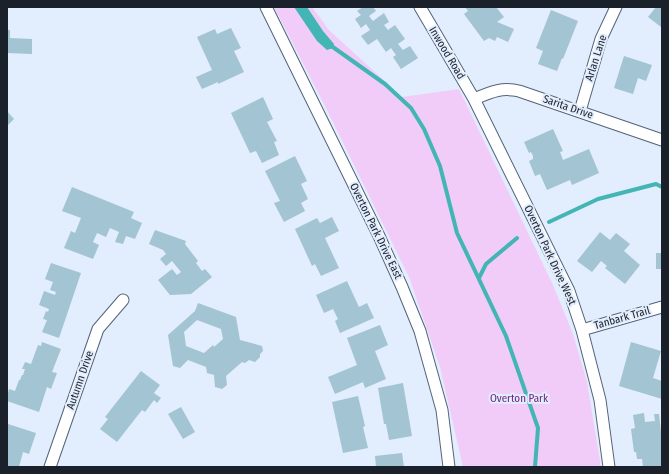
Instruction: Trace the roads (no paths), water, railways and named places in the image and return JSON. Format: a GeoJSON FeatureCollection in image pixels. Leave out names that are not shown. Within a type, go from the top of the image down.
{"type":"FeatureCollection","features":[{"type":"Feature","properties":{"kind":"street","name":"Overton Park Drive East"},"geometry":{"type":"LineString","coordinates":[[266,7],[379,236],[420,331],[442,410],[449,467]]}},
{"type":"Feature","properties":{"kind":"street","name":"Inwood Road"},"geometry":{"type":"LineString","coordinates":[[420,7],[474,99]]}},
{"type":"Feature","properties":{"kind":"street","name":"Arlan Lane"},"geometry":{"type":"LineString","coordinates":[[580,111],[601,40],[616,7]]}},
{"type":"Feature","properties":{"kind":"street","name":"Sarita Drive"},"geometry":{"type":"LineString","coordinates":[[474,99],[493,91],[510,89],[580,111],[662,140]]}},
{"type":"Feature","properties":{"kind":"street","name":"Overton Park Drive West"},"geometry":{"type":"LineString","coordinates":[[474,99],[561,273],[568,291],[582,330],[600,400],[608,467]]}},
{"type":"Feature","properties":{"kind":"street","name":"Autumn Drive"},"geometry":{"type":"LineString","coordinates":[[50,467],[98,329],[122,300]]}},
{"type":"Feature","properties":{"kind":"street","name":"Tanbark Trail"},"geometry":{"type":"LineString","coordinates":[[582,330],[662,306]]}},
{"type":"Feature","properties":{"kind":"waterway"},"geometry":{"type":"LineString","coordinates":[[330,45],[385,84],[411,108],[424,129],[440,166],[457,233],[506,336],[538,428],[535,467]]}},
{"type":"Feature","properties":{"kind":"waterway"},"geometry":{"type":"LineString","coordinates":[[549,222],[598,199],[656,184],[662,187]]}},
{"type":"Feature","properties":{"kind":"waterway"},"geometry":{"type":"LineString","coordinates":[[479,278],[486,264],[517,238]]}},
{"type":"Feature","properties":{"kind":"park label","name":"Overton Park"},"geometry":{"type":"Point","coordinates":[519,398]}}]}
